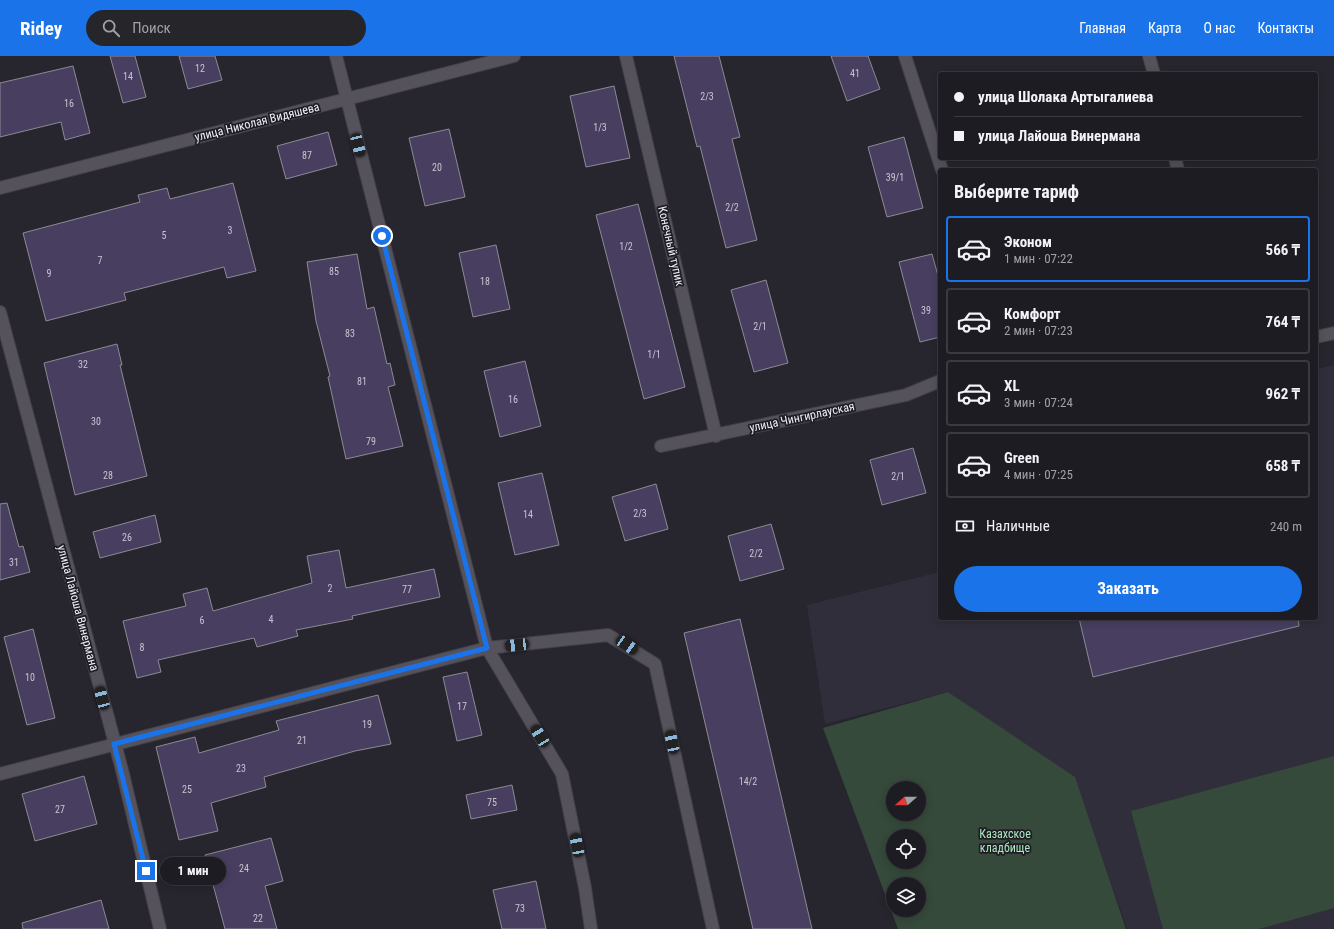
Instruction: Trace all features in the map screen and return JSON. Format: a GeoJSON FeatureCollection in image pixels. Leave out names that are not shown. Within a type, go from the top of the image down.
{"type":"FeatureCollection","features":[{"type":"Feature","properties":{"kind":"street"},"geometry":{"type":"LineString","coordinates":[[336,56],[487,648],[562,774],[585,888],[591,929]]}},
{"type":"Feature","properties":{"kind":"street","name":"улица Николая Видяшева"},"geometry":{"type":"LineString","coordinates":[[0,188],[514,56]]}},
{"type":"Feature","properties":{"kind":"street","name":"Конечный тупик"},"geometry":{"type":"LineString","coordinates":[[626,56],[716,436]]}},
{"type":"Feature","properties":{"kind":"street"},"geometry":{"type":"LineString","coordinates":[[906,56],[938,157]]}},
{"type":"Feature","properties":{"kind":"street"},"geometry":{"type":"LineString","coordinates":[[1149,56],[1153,72]]}},
{"type":"Feature","properties":{"kind":"street","name":"улица Лайоша Винермана"},"geometry":{"type":"LineString","coordinates":[[0,312],[114,744],[160,929]]}},
{"type":"Feature","properties":{"kind":"street"},"geometry":{"type":"LineString","coordinates":[[1318,337],[1334,333]]}},
{"type":"Feature","properties":{"kind":"street","name":"улица Чингирлауская"},"geometry":{"type":"LineString","coordinates":[[661,446],[716,436],[906,394],[938,382]]}},
{"type":"Feature","properties":{"kind":"street"},"geometry":{"type":"LineString","coordinates":[[0,774],[487,648],[608,635],[655,664],[713,929]]}},
{"type":"Feature","properties":{"kind":"shaded area"},"geometry":{"type":"Polygon","coordinates":[[[1334,365],[1334,929],[1127,929],[1074,777],[948,692],[825,724],[807,605],[938,572],[938,620],[1318,620],[1318,369],[1334,365]]]}},
{"type":"Feature","properties":{"kind":"green space","name":"Казахское кладбище"},"geometry":{"type":"Polygon","coordinates":[[[948,692],[1075,777],[1126,929],[898,929],[894,917],[926,917],[926,877],[886,877],[886,897],[823,728],[948,692]]]}},
{"type":"Feature","properties":{"kind":"green space"},"geometry":{"type":"Polygon","coordinates":[[[1334,756],[1334,908],[1259,929],[1163,929],[1131,811],[1334,756]]]}},
{"type":"Feature","properties":{"kind":"building"},"geometry":{"type":"Polygon","coordinates":[[[110,56],[135,56],[146,97],[123,103],[110,56]]]}},
{"type":"Feature","properties":{"kind":"building"},"geometry":{"type":"Polygon","coordinates":[[[179,56],[215,56],[222,80],[188,89],[179,56]]]}},
{"type":"Feature","properties":{"kind":"building"},"geometry":{"type":"Polygon","coordinates":[[[674,56],[719,56],[740,137],[732,139],[757,240],[726,248],[700,146],[697,147],[674,56]]]}},
{"type":"Feature","properties":{"kind":"building"},"geometry":{"type":"Polygon","coordinates":[[[831,56],[868,56],[880,89],[847,101],[831,56]]]}},
{"type":"Feature","properties":{"kind":"building"},"geometry":{"type":"Polygon","coordinates":[[[73,66],[90,133],[65,140],[61,122],[0,137],[0,83],[73,66]]]}},
{"type":"Feature","properties":{"kind":"building"},"geometry":{"type":"Polygon","coordinates":[[[614,86],[630,158],[586,167],[570,96],[614,86]]]}},
{"type":"Feature","properties":{"kind":"building"},"geometry":{"type":"Polygon","coordinates":[[[449,129],[465,197],[425,206],[409,138],[449,129]]]}},
{"type":"Feature","properties":{"kind":"building"},"geometry":{"type":"Polygon","coordinates":[[[328,132],[337,165],[286,179],[277,146],[328,132]]]}},
{"type":"Feature","properties":{"kind":"building"},"geometry":{"type":"Polygon","coordinates":[[[904,137],[923,208],[887,217],[868,147],[904,137]]]}},
{"type":"Feature","properties":{"kind":"building"},"geometry":{"type":"Polygon","coordinates":[[[233,183],[256,271],[227,278],[224,267],[124,293],[126,300],[46,321],[23,233],[140,202],[138,195],[167,188],[170,199],[233,183]]]}},
{"type":"Feature","properties":{"kind":"building"},"geometry":{"type":"Polygon","coordinates":[[[638,204],[685,387],[644,399],[596,215],[638,204]]]}},
{"type":"Feature","properties":{"kind":"building"},"geometry":{"type":"Polygon","coordinates":[[[496,245],[510,309],[473,317],[459,253],[496,245]]]}},
{"type":"Feature","properties":{"kind":"building"},"geometry":{"type":"Polygon","coordinates":[[[357,254],[367,309],[374,307],[387,364],[390,363],[395,385],[388,387],[403,446],[346,459],[328,377],[330,376],[316,321],[307,262],[357,254]]]}},
{"type":"Feature","properties":{"kind":"building"},"geometry":{"type":"Polygon","coordinates":[[[932,254],[938,276],[938,338],[920,342],[899,262],[932,254]]]}},
{"type":"Feature","properties":{"kind":"building"},"geometry":{"type":"Polygon","coordinates":[[[766,280],[788,363],[754,372],[731,290],[766,280]]]}},
{"type":"Feature","properties":{"kind":"building"},"geometry":{"type":"Polygon","coordinates":[[[117,344],[122,365],[120,365],[147,476],[75,495],[44,363],[117,344]]]}},
{"type":"Feature","properties":{"kind":"building"},"geometry":{"type":"Polygon","coordinates":[[[525,361],[541,426],[500,437],[484,371],[525,361]]]}},
{"type":"Feature","properties":{"kind":"building"},"geometry":{"type":"Polygon","coordinates":[[[913,448],[926,493],[882,505],[870,460],[913,448]]]}},
{"type":"Feature","properties":{"kind":"building"},"geometry":{"type":"Polygon","coordinates":[[[542,473],[559,545],[515,555],[498,483],[542,473]]]}},
{"type":"Feature","properties":{"kind":"building"},"geometry":{"type":"Polygon","coordinates":[[[656,484],[668,529],[625,541],[612,497],[656,484]]]}},
{"type":"Feature","properties":{"kind":"building"},"geometry":{"type":"Polygon","coordinates":[[[7,503],[19,547],[23,546],[30,572],[0,580],[0,504],[7,503]]]}},
{"type":"Feature","properties":{"kind":"building"},"geometry":{"type":"Polygon","coordinates":[[[155,515],[161,542],[100,558],[93,532],[155,515]]]}},
{"type":"Feature","properties":{"kind":"building"},"geometry":{"type":"Polygon","coordinates":[[[771,524],[784,569],[740,581],[728,536],[771,524]]]}},
{"type":"Feature","properties":{"kind":"building"},"geometry":{"type":"Polygon","coordinates":[[[339,550],[346,588],[434,569],[440,597],[352,616],[353,619],[296,630],[298,636],[257,647],[254,638],[158,660],[161,672],[137,678],[123,621],[186,606],[183,594],[207,588],[213,611],[312,583],[307,556],[339,550]]]}},
{"type":"Feature","properties":{"kind":"building"},"geometry":{"type":"Polygon","coordinates":[[[740,619],[812,929],[753,929],[684,633],[740,619]]]}},
{"type":"Feature","properties":{"kind":"building"},"geometry":{"type":"Polygon","coordinates":[[[1079,620],[1298,620],[1299,626],[1093,677],[1079,620]]]}},
{"type":"Feature","properties":{"kind":"building"},"geometry":{"type":"Polygon","coordinates":[[[33,629],[55,718],[27,725],[4,637],[33,629]]]}},
{"type":"Feature","properties":{"kind":"building"},"geometry":{"type":"Polygon","coordinates":[[[467,672],[482,735],[457,741],[443,677],[467,672]]]}},
{"type":"Feature","properties":{"kind":"building"},"geometry":{"type":"Polygon","coordinates":[[[378,695],[391,744],[355,751],[264,777],[266,787],[211,803],[218,831],[179,840],[156,747],[195,737],[199,753],[279,730],[276,721],[378,695]]]}},
{"type":"Feature","properties":{"kind":"building"},"geometry":{"type":"Polygon","coordinates":[[[84,776],[97,824],[35,841],[22,794],[84,776]]]}},
{"type":"Feature","properties":{"kind":"building"},"geometry":{"type":"Polygon","coordinates":[[[512,785],[517,810],[471,819],[466,795],[512,785]]]}},
{"type":"Feature","properties":{"kind":"building"},"geometry":{"type":"Polygon","coordinates":[[[271,838],[283,881],[265,886],[277,929],[225,929],[205,855],[271,838]]]}},
{"type":"Feature","properties":{"kind":"building"},"geometry":{"type":"Polygon","coordinates":[[[536,881],[546,929],[502,929],[493,890],[536,881]]]}},
{"type":"Feature","properties":{"kind":"building"},"geometry":{"type":"Polygon","coordinates":[[[101,900],[109,929],[23,929],[22,923],[101,900]]]}},
{"type":"Feature","properties":{"kind":"route"},"geometry":{"type":"LineString","coordinates":[[146,871],[114,744],[487,648],[382,236]]}}]}
